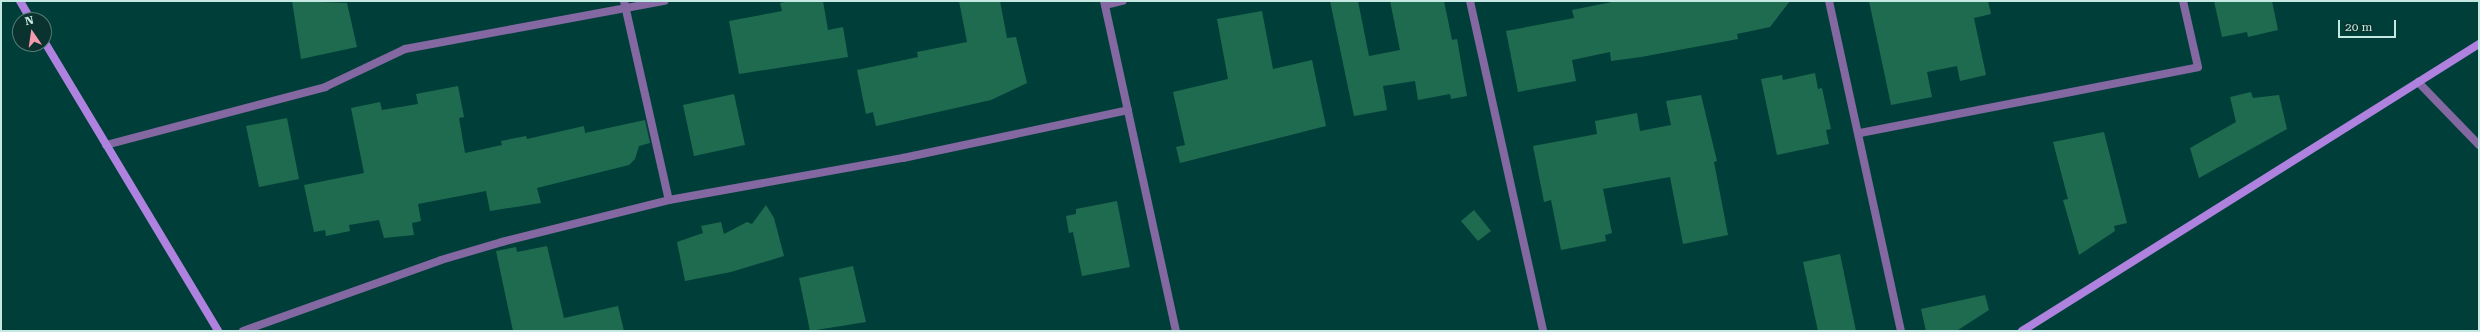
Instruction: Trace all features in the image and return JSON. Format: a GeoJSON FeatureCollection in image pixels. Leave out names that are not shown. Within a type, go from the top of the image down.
{"type":"FeatureCollection","features":[{"type":"Feature","properties":{"kind":"street"},"geometry":{"type":"LineString","coordinates":[[20,1],[26,12]]}},
{"type":"Feature","properties":{"kind":"street"},"geometry":{"type":"LineString","coordinates":[[106,146],[326,87],[406,49],[624,5],[665,1]]}},
{"type":"Feature","properties":{"kind":"street"},"geometry":{"type":"LineString","coordinates":[[1123,1],[1105,3],[1176,331]]}},
{"type":"Feature","properties":{"kind":"street"},"geometry":{"type":"LineString","coordinates":[[1470,1],[1543,331]]}},
{"type":"Feature","properties":{"kind":"street"},"geometry":{"type":"LineString","coordinates":[[1830,1],[1860,133],[1901,331]]}},
{"type":"Feature","properties":{"kind":"street"},"geometry":{"type":"LineString","coordinates":[[1860,133],[2198,67],[2183,1]]}},
{"type":"Feature","properties":{"kind":"street"},"geometry":{"type":"LineString","coordinates":[[624,5],[669,200]]}},
{"type":"Feature","properties":{"kind":"street"},"geometry":{"type":"LineString","coordinates":[[2022,331],[2479,44]]}},
{"type":"Feature","properties":{"kind":"street"},"geometry":{"type":"LineString","coordinates":[[50,52],[218,331]]}},
{"type":"Feature","properties":{"kind":"street"},"geometry":{"type":"LineString","coordinates":[[2418,82],[2479,145]]}},
{"type":"Feature","properties":{"kind":"street"},"geometry":{"type":"LineString","coordinates":[[243,331],[440,260],[669,200],[903,158],[1128,110]]}},
{"type":"Feature","properties":{"kind":"building"},"geometry":{"type":"Polygon","coordinates":[[[292,1],[347,3],[357,47],[301,59],[292,1]]]}},
{"type":"Feature","properties":{"kind":"building"},"geometry":{"type":"Polygon","coordinates":[[[790,1],[823,1],[828,30],[843,27],[848,57],[739,74],[729,21],[782,11],[780,3],[790,1]]]}},
{"type":"Feature","properties":{"kind":"building"},"geometry":{"type":"Polygon","coordinates":[[[959,1],[1000,1],[1007,38],[1016,37],[1027,83],[991,100],[876,126],[873,112],[866,114],[857,70],[918,57],[917,52],[967,42],[959,1]]]}},
{"type":"Feature","properties":{"kind":"building"},"geometry":{"type":"Polygon","coordinates":[[[1330,1],[1358,1],[1369,56],[1400,50],[1390,1],[1444,1],[1452,40],[1457,39],[1467,96],[1451,99],[1450,94],[1418,100],[1415,81],[1383,86],[1387,110],[1354,116],[1330,1]]]}},
{"type":"Feature","properties":{"kind":"building"},"geometry":{"type":"Polygon","coordinates":[[[1617,1],[1790,1],[1770,27],[1737,34],[1738,39],[1611,61],[1610,52],[1572,60],[1576,81],[1518,92],[1506,31],[1574,18],[1572,10],[1617,1]]]}},
{"type":"Feature","properties":{"kind":"building"},"geometry":{"type":"Polygon","coordinates":[[[1869,1],[1988,1],[1991,14],[1974,18],[1986,75],[1960,81],[1957,66],[1927,72],[1932,97],[1891,105],[1869,1]]]}},
{"type":"Feature","properties":{"kind":"building"},"geometry":{"type":"Polygon","coordinates":[[[2214,1],[2272,1],[2278,30],[2248,37],[2247,32],[2222,37],[2214,1]]]}},
{"type":"Feature","properties":{"kind":"building"},"geometry":{"type":"Polygon","coordinates":[[[1262,11],[1273,69],[1312,60],[1326,126],[1180,163],[1176,147],[1185,145],[1173,92],[1228,79],[1217,19],[1262,11]]]}},
{"type":"Feature","properties":{"kind":"building"},"geometry":{"type":"Polygon","coordinates":[[[1815,73],[1818,89],[1822,88],[1831,129],[1826,130],[1829,144],[1777,155],[1761,79],[1782,75],[1783,80],[1815,73]]]}},
{"type":"Feature","properties":{"kind":"building"},"geometry":{"type":"Polygon","coordinates":[[[458,86],[464,117],[459,118],[465,153],[502,145],[501,141],[526,136],[527,139],[584,126],[585,133],[645,120],[650,143],[639,146],[635,159],[629,165],[537,188],[541,203],[490,211],[486,191],[418,204],[421,221],[412,223],[414,235],[384,238],[379,220],[349,225],[350,231],[326,236],[325,230],[314,232],[304,185],[364,173],[351,108],[380,102],[382,110],[418,104],[416,94],[458,86]]]}},
{"type":"Feature","properties":{"kind":"building"},"geometry":{"type":"Polygon","coordinates":[[[2251,92],[2253,98],[2279,95],[2287,129],[2199,178],[2190,148],[2236,122],[2230,97],[2251,92]]]}},
{"type":"Feature","properties":{"kind":"building"},"geometry":{"type":"Polygon","coordinates":[[[734,94],[745,145],[694,156],[683,105],[734,94]]]}},
{"type":"Feature","properties":{"kind":"building"},"geometry":{"type":"Polygon","coordinates":[[[1701,95],[1717,161],[1714,162],[1728,235],[1683,244],[1670,177],[1603,189],[1612,233],[1605,235],[1606,241],[1561,250],[1551,200],[1544,202],[1533,146],[1597,134],[1595,121],[1637,113],[1640,131],[1671,125],[1666,101],[1701,95]]]}},
{"type":"Feature","properties":{"kind":"building"},"geometry":{"type":"Polygon","coordinates":[[[287,118],[299,179],[259,187],[246,126],[287,118]]]}},
{"type":"Feature","properties":{"kind":"building"},"geometry":{"type":"Polygon","coordinates":[[[2104,132],[2127,223],[2114,226],[2115,231],[2079,255],[2063,200],[2068,199],[2053,142],[2104,132]]]}},
{"type":"Feature","properties":{"kind":"building"},"geometry":{"type":"Polygon","coordinates":[[[1117,201],[1130,267],[1082,276],[1073,232],[1069,233],[1066,216],[1076,214],[1076,209],[1117,201]]]}},
{"type":"Feature","properties":{"kind":"building"},"geometry":{"type":"Polygon","coordinates":[[[766,205],[774,218],[784,256],[731,272],[685,281],[677,242],[703,233],[701,226],[721,222],[724,234],[747,222],[752,224],[766,205]]]}},
{"type":"Feature","properties":{"kind":"building"},"geometry":{"type":"Polygon","coordinates":[[[1474,210],[1491,231],[1478,241],[1461,221],[1474,210]]]}},
{"type":"Feature","properties":{"kind":"building"},"geometry":{"type":"Polygon","coordinates":[[[547,246],[564,318],[618,306],[624,331],[513,331],[496,251],[516,247],[517,252],[547,246]]]}},
{"type":"Feature","properties":{"kind":"building"},"geometry":{"type":"Polygon","coordinates":[[[1840,254],[1856,331],[1818,331],[1803,262],[1840,254]]]}},
{"type":"Feature","properties":{"kind":"building"},"geometry":{"type":"Polygon","coordinates":[[[853,266],[866,322],[810,331],[799,278],[853,266]]]}},
{"type":"Feature","properties":{"kind":"building"},"geometry":{"type":"Polygon","coordinates":[[[1985,295],[1989,310],[1958,330],[1926,331],[1921,309],[1985,295]]]}}]}
